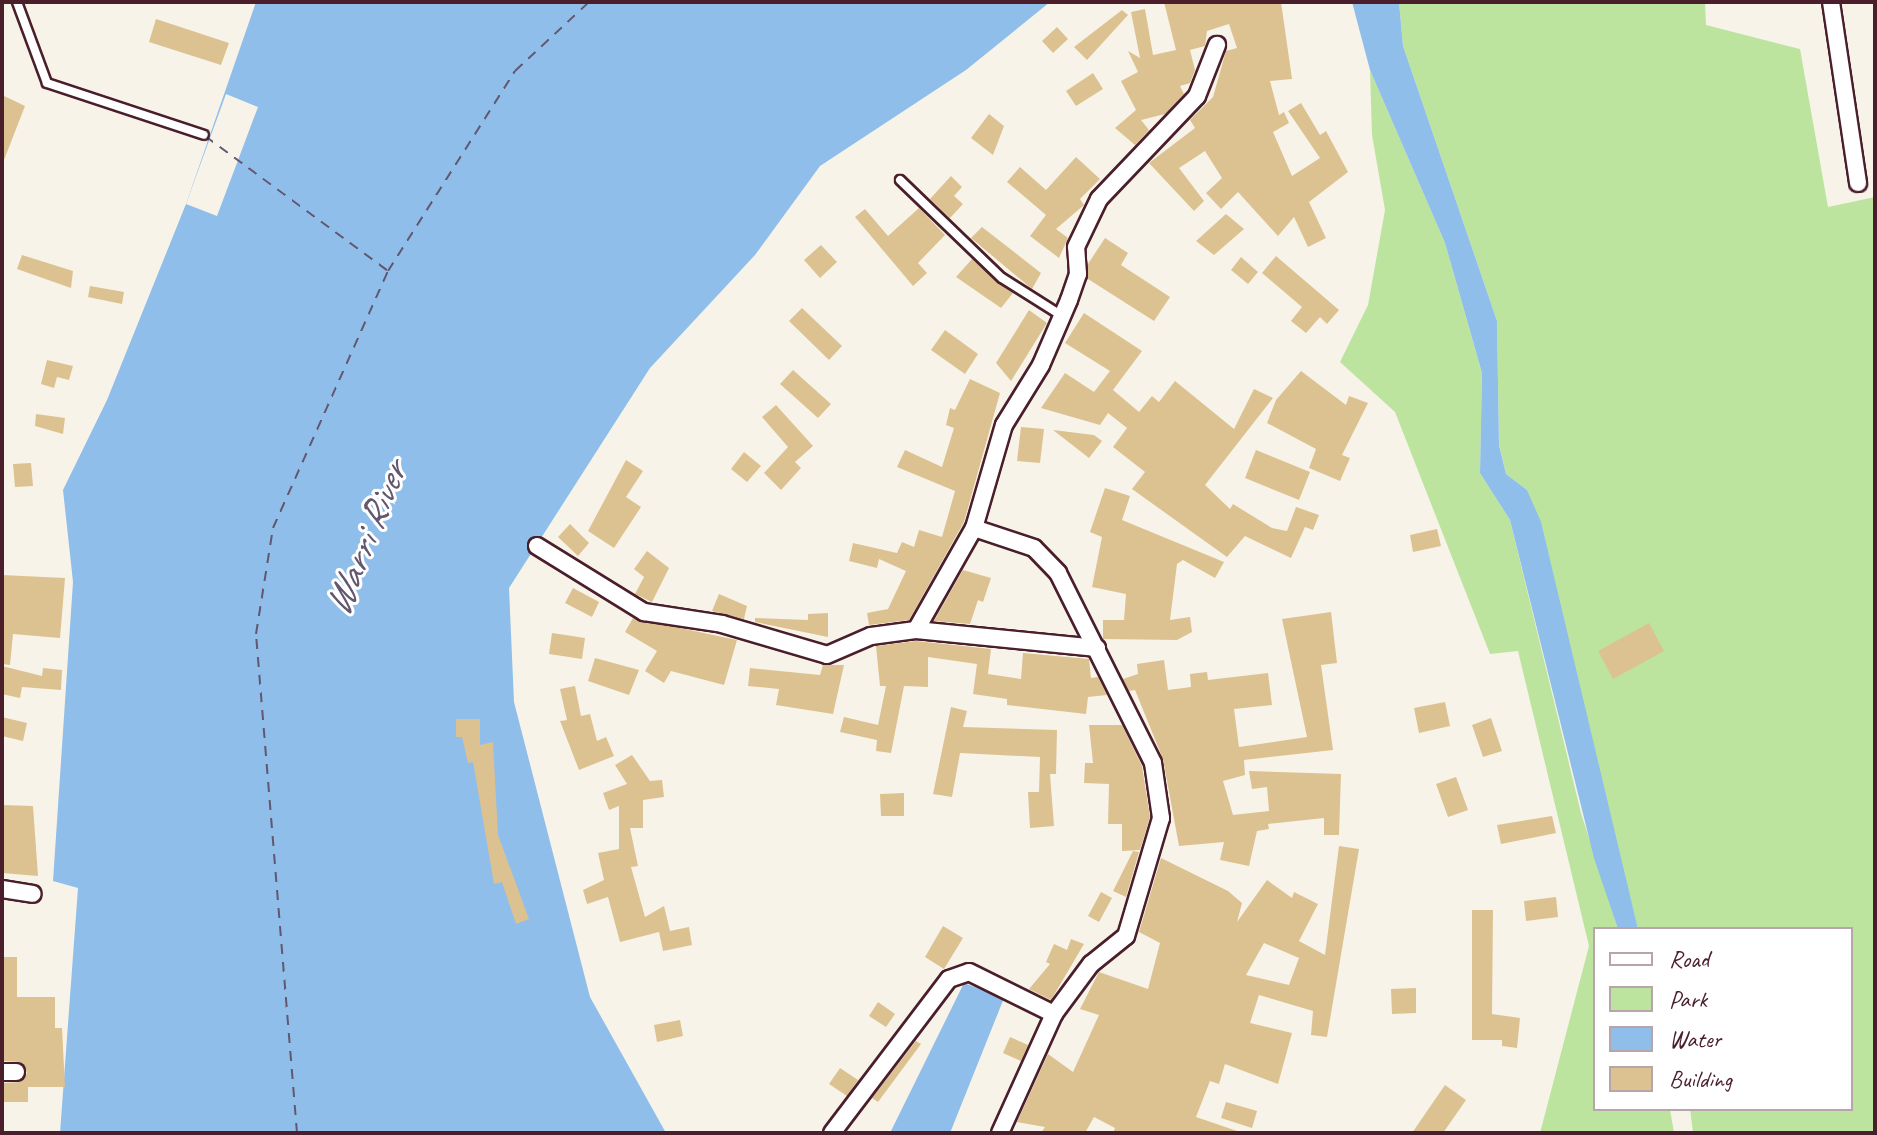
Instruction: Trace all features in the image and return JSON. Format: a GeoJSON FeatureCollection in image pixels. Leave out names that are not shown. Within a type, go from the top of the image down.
{"type":"FeatureCollection","features":[{"type":"Feature","properties":{"kind":"street"},"geometry":{"type":"LineString","coordinates":[[1831,2],[1858,183]]}},
{"type":"Feature","properties":{"kind":"street"},"geometry":{"type":"LineString","coordinates":[[916,630],[974,528],[1010,412],[1041,365],[1062,316],[1078,274],[1076,247],[1099,199],[1197,96],[1217,45]]}},
{"type":"Feature","properties":{"kind":"street"},"geometry":{"type":"LineString","coordinates":[[974,528],[1034,548],[1058,573],[1153,763],[1161,818],[1126,936],[1091,964],[1054,1014],[1000,1133]]}},
{"type":"Feature","properties":{"kind":"street"},"geometry":{"type":"LineString","coordinates":[[537,546],[644,612],[722,624],[797,649],[827,655],[871,636],[916,630],[1097,648]]}},
{"type":"Feature","properties":{"kind":"street"},"geometry":{"type":"LineString","coordinates":[[2,889],[33,894]]}},
{"type":"Feature","properties":{"kind":"street"},"geometry":{"type":"LineString","coordinates":[[832,1133],[949,979],[969,972],[1054,1014]]}},
{"type":"Feature","properties":{"kind":"lane"},"geometry":{"type":"LineString","coordinates":[[17,2],[47,83],[204,135]]}},
{"type":"Feature","properties":{"kind":"lane"},"geometry":{"type":"LineString","coordinates":[[900,180],[1002,278],[1062,316]]}},
{"type":"Feature","properties":{"kind":"green space"},"geometry":{"type":"Polygon","coordinates":[[[1399,2],[1705,2],[1706,25],[1800,49],[1828,207],[1875,197],[1875,1133],[1693,1133],[1690,1111],[1853,1111],[1853,927],[1637,927],[1527,490],[1506,474],[1499,444],[1497,321],[1403,46],[1399,2]]]}},
{"type":"Feature","properties":{"kind":"green space"},"geometry":{"type":"Polygon","coordinates":[[[1370,70],[1445,243],[1482,373],[1480,473],[1510,520],[1581,813],[1617,927],[1593,927],[1593,1111],[1670,1111],[1674,1133],[1540,1133],[1589,946],[1518,651],[1490,654],[1395,412],[1340,362],[1368,305],[1385,210],[1372,135],[1370,70]]]}},
{"type":"Feature","properties":{"kind":"water","name":"Warri River"},"geometry":{"type":"Polygon","coordinates":[[[256,2],[1050,2],[966,70],[820,166],[755,255],[650,368],[509,588],[514,702],[590,997],[666,1133],[60,1133],[78,888],[53,881],[73,582],[63,490],[107,400],[186,204],[256,2]]]}},
{"type":"Feature","properties":{"kind":"water"},"geometry":{"type":"Polygon","coordinates":[[[1352,2],[1399,2],[1403,46],[1497,321],[1499,445],[1506,474],[1527,490],[1541,522],[1638,927],[1617,927],[1594,858],[1510,520],[1480,473],[1482,373],[1445,243],[1370,70],[1352,2]]]}},
{"type":"Feature","properties":{"kind":"water"},"geometry":{"type":"Polygon","coordinates":[[[964,983],[1004,998],[950,1133],[890,1133],[964,983]]]}},
{"type":"Feature","properties":{"kind":"pier"},"geometry":{"type":"Polygon","coordinates":[[[226,94],[258,107],[217,216],[186,204],[226,94]]]}},
{"type":"Feature","properties":{"kind":"building"},"geometry":{"type":"Polygon","coordinates":[[[1164,2],[1281,2],[1292,79],[1270,81],[1279,115],[1284,112],[1289,123],[1273,132],[1292,176],[1320,158],[1288,111],[1301,103],[1320,135],[1326,131],[1348,172],[1309,202],[1326,238],[1308,247],[1294,217],[1278,236],[1238,192],[1221,209],[1206,193],[1222,178],[1205,151],[1179,168],[1204,201],[1194,211],[1149,163],[1195,128],[1190,120],[1213,97],[1226,51],[1237,48],[1229,24],[1207,31],[1205,46],[1190,50],[1195,70],[1190,83],[1180,86],[1184,94],[1165,114],[1141,120],[1149,130],[1135,145],[1115,128],[1136,110],[1121,81],[1138,72],[1128,51],[1140,58],[1131,12],[1145,9],[1153,55],[1176,50],[1164,2]]]}},
{"type":"Feature","properties":{"kind":"building"},"geometry":{"type":"Polygon","coordinates":[[[1122,10],[1128,15],[1087,60],[1074,47],[1122,10]]]}},
{"type":"Feature","properties":{"kind":"building"},"geometry":{"type":"Polygon","coordinates":[[[156,19],[229,43],[221,65],[149,42],[156,19]]]}},
{"type":"Feature","properties":{"kind":"building"},"geometry":{"type":"Polygon","coordinates":[[[1057,27],[1068,39],[1053,53],[1042,41],[1057,27]]]}},
{"type":"Feature","properties":{"kind":"building"},"geometry":{"type":"Polygon","coordinates":[[[1093,73],[1103,89],[1076,106],[1066,91],[1093,73]]]}},
{"type":"Feature","properties":{"kind":"building"},"geometry":{"type":"Polygon","coordinates":[[[2,95],[25,106],[4,160],[2,160],[2,95]]]}},
{"type":"Feature","properties":{"kind":"building"},"geometry":{"type":"Polygon","coordinates":[[[989,114],[1004,126],[993,155],[971,138],[989,114]]]}},
{"type":"Feature","properties":{"kind":"building"},"geometry":{"type":"Polygon","coordinates":[[[1076,157],[1100,179],[1080,199],[1084,205],[1056,229],[1068,238],[1059,258],[1030,236],[1046,215],[1007,182],[1020,167],[1046,190],[1076,157]]]}},
{"type":"Feature","properties":{"kind":"building"},"geometry":{"type":"Polygon","coordinates":[[[951,176],[962,187],[954,196],[963,204],[950,218],[930,199],[951,176]]]}},
{"type":"Feature","properties":{"kind":"building"},"geometry":{"type":"Polygon","coordinates":[[[919,208],[945,235],[918,263],[927,273],[913,286],[855,217],[865,209],[888,236],[919,208]]]}},
{"type":"Feature","properties":{"kind":"building"},"geometry":{"type":"Polygon","coordinates":[[[1226,214],[1244,229],[1214,255],[1196,241],[1226,214]]]}},
{"type":"Feature","properties":{"kind":"building"},"geometry":{"type":"Polygon","coordinates":[[[982,227],[1041,273],[1032,289],[971,238],[982,227]]]}},
{"type":"Feature","properties":{"kind":"building"},"geometry":{"type":"Polygon","coordinates":[[[1105,238],[1128,253],[1121,265],[1170,297],[1154,321],[1088,279],[1088,264],[1105,238]]]}},
{"type":"Feature","properties":{"kind":"building"},"geometry":{"type":"Polygon","coordinates":[[[821,245],[837,262],[820,278],[804,260],[821,245]]]}},
{"type":"Feature","properties":{"kind":"building"},"geometry":{"type":"Polygon","coordinates":[[[22,255],[73,271],[71,288],[17,269],[22,255]]]}},
{"type":"Feature","properties":{"kind":"building"},"geometry":{"type":"Polygon","coordinates":[[[1276,256],[1339,310],[1327,324],[1320,317],[1306,333],[1291,321],[1302,307],[1262,273],[1276,256]]]}},
{"type":"Feature","properties":{"kind":"building"},"geometry":{"type":"Polygon","coordinates":[[[1241,257],[1258,272],[1248,284],[1231,270],[1241,257]]]}},
{"type":"Feature","properties":{"kind":"building"},"geometry":{"type":"Polygon","coordinates":[[[972,259],[1013,293],[1001,308],[956,277],[972,259]]]}},
{"type":"Feature","properties":{"kind":"building"},"geometry":{"type":"Polygon","coordinates":[[[90,286],[124,292],[122,304],[88,297],[90,286]]]}},
{"type":"Feature","properties":{"kind":"building"},"geometry":{"type":"Polygon","coordinates":[[[802,308],[842,346],[829,360],[789,321],[802,308]]]}},
{"type":"Feature","properties":{"kind":"building"},"geometry":{"type":"Polygon","coordinates":[[[1029,310],[1047,323],[1011,381],[996,363],[1029,310]]]}},
{"type":"Feature","properties":{"kind":"building"},"geometry":{"type":"Polygon","coordinates":[[[1084,313],[1142,351],[1113,390],[1139,412],[1152,396],[1159,402],[1175,381],[1234,429],[1254,389],[1273,398],[1205,485],[1230,509],[1233,504],[1272,528],[1287,531],[1296,507],[1319,515],[1313,530],[1305,527],[1291,558],[1245,536],[1227,557],[1132,489],[1145,472],[1113,447],[1127,428],[1108,413],[1100,425],[1041,408],[1065,373],[1094,392],[1110,371],[1065,343],[1084,313]]]}},
{"type":"Feature","properties":{"kind":"building"},"geometry":{"type":"Polygon","coordinates":[[[945,330],[978,354],[965,374],[931,350],[945,330]]]}},
{"type":"Feature","properties":{"kind":"building"},"geometry":{"type":"Polygon","coordinates":[[[47,360],[73,366],[69,380],[57,377],[54,388],[41,384],[47,360]]]}},
{"type":"Feature","properties":{"kind":"building"},"geometry":{"type":"Polygon","coordinates":[[[793,370],[831,404],[818,418],[780,384],[793,370]]]}},
{"type":"Feature","properties":{"kind":"building"},"geometry":{"type":"Polygon","coordinates":[[[1301,371],[1346,405],[1349,396],[1368,403],[1342,455],[1350,458],[1340,481],[1309,468],[1316,449],[1267,423],[1276,400],[1301,371]]]}},
{"type":"Feature","properties":{"kind":"building"},"geometry":{"type":"Polygon","coordinates":[[[970,379],[1000,393],[964,522],[909,620],[869,625],[867,613],[888,609],[906,571],[879,559],[877,568],[849,561],[853,543],[897,553],[902,542],[914,547],[919,530],[942,537],[955,491],[897,467],[905,450],[942,467],[954,428],[946,425],[950,408],[955,410],[970,379]]]}},
{"type":"Feature","properties":{"kind":"building"},"geometry":{"type":"Polygon","coordinates":[[[776,405],[813,446],[795,462],[801,468],[781,490],[764,473],[788,447],[762,417],[776,405]]]}},
{"type":"Feature","properties":{"kind":"building"},"geometry":{"type":"Polygon","coordinates":[[[36,414],[65,418],[63,434],[35,426],[36,414]]]}},
{"type":"Feature","properties":{"kind":"building"},"geometry":{"type":"Polygon","coordinates":[[[1021,427],[1044,429],[1040,463],[1017,461],[1021,427]]]}},
{"type":"Feature","properties":{"kind":"building"},"geometry":{"type":"Polygon","coordinates":[[[1053,430],[1094,435],[1102,441],[1089,458],[1053,430]]]}},
{"type":"Feature","properties":{"kind":"building"},"geometry":{"type":"Polygon","coordinates":[[[1256,450],[1310,472],[1299,500],[1245,478],[1256,450]]]}},
{"type":"Feature","properties":{"kind":"building"},"geometry":{"type":"Polygon","coordinates":[[[744,452],[761,466],[747,482],[731,469],[744,452]]]}},
{"type":"Feature","properties":{"kind":"building"},"geometry":{"type":"Polygon","coordinates":[[[626,460],[643,471],[626,497],[641,507],[614,548],[588,531],[626,460]]]}},
{"type":"Feature","properties":{"kind":"building"},"geometry":{"type":"Polygon","coordinates":[[[31,463],[33,486],[15,487],[13,464],[31,463]]]}},
{"type":"Feature","properties":{"kind":"building"},"geometry":{"type":"Polygon","coordinates":[[[1105,488],[1130,496],[1122,520],[1224,562],[1215,578],[1183,560],[1177,564],[1170,620],[1190,617],[1192,632],[1177,640],[1103,639],[1103,620],[1124,620],[1126,594],[1092,587],[1102,537],[1090,532],[1105,488]]]}},
{"type":"Feature","properties":{"kind":"building"},"geometry":{"type":"Polygon","coordinates":[[[570,524],[589,543],[578,556],[558,537],[570,524]]]}},
{"type":"Feature","properties":{"kind":"building"},"geometry":{"type":"Polygon","coordinates":[[[1437,529],[1441,546],[1413,552],[1410,535],[1437,529]]]}},
{"type":"Feature","properties":{"kind":"building"},"geometry":{"type":"Polygon","coordinates":[[[647,551],[669,568],[652,602],[635,594],[644,577],[634,569],[647,551]]]}},
{"type":"Feature","properties":{"kind":"building"},"geometry":{"type":"Polygon","coordinates":[[[963,570],[991,578],[983,602],[978,600],[970,624],[934,621],[963,570]]]}},
{"type":"Feature","properties":{"kind":"building"},"geometry":{"type":"Polygon","coordinates":[[[2,575],[65,578],[60,638],[13,634],[10,665],[2,664],[2,575]]]}},
{"type":"Feature","properties":{"kind":"building"},"geometry":{"type":"Polygon","coordinates":[[[573,588],[599,602],[592,617],[565,603],[573,588]]]}},
{"type":"Feature","properties":{"kind":"building"},"geometry":{"type":"Polygon","coordinates":[[[719,594],[747,606],[744,619],[712,611],[719,594]]]}},
{"type":"Feature","properties":{"kind":"building"},"geometry":{"type":"Polygon","coordinates":[[[1331,612],[1337,663],[1321,665],[1333,750],[1244,760],[1245,775],[1223,781],[1233,815],[1269,811],[1267,787],[1252,789],[1249,771],[1341,774],[1339,835],[1324,835],[1324,818],[1268,824],[1269,829],[1257,831],[1249,866],[1220,860],[1224,842],[1179,846],[1163,759],[1135,690],[1129,691],[1123,679],[1138,674],[1137,664],[1164,660],[1168,690],[1191,687],[1190,674],[1207,672],[1208,680],[1268,673],[1272,705],[1234,709],[1239,747],[1307,737],[1282,619],[1331,612]]]}},
{"type":"Feature","properties":{"kind":"building"},"geometry":{"type":"Polygon","coordinates":[[[828,613],[828,637],[755,622],[755,618],[808,620],[808,614],[828,613]]]}},
{"type":"Feature","properties":{"kind":"building"},"geometry":{"type":"Polygon","coordinates":[[[633,618],[737,640],[724,685],[671,671],[664,683],[645,671],[657,651],[625,632],[633,618]]]}},
{"type":"Feature","properties":{"kind":"building"},"geometry":{"type":"Polygon","coordinates":[[[1649,623],[1664,651],[1613,679],[1598,651],[1649,623]]]}},
{"type":"Feature","properties":{"kind":"building"},"geometry":{"type":"Polygon","coordinates":[[[552,633],[585,638],[582,659],[549,654],[552,633]]]}},
{"type":"Feature","properties":{"kind":"building"},"geometry":{"type":"Polygon","coordinates":[[[916,641],[991,649],[988,674],[1021,679],[1023,653],[1089,659],[1091,678],[1098,677],[1107,695],[1088,697],[1086,714],[1007,705],[1007,699],[973,694],[977,664],[928,657],[928,687],[904,686],[891,753],[876,751],[877,740],[840,732],[844,717],[878,725],[886,686],[880,686],[876,646],[916,641]]]}},
{"type":"Feature","properties":{"kind":"building"},"geometry":{"type":"Polygon","coordinates":[[[595,658],[639,670],[629,695],[588,681],[595,658]]]}},
{"type":"Feature","properties":{"kind":"building"},"geometry":{"type":"Polygon","coordinates":[[[823,665],[844,665],[833,714],[776,705],[779,689],[748,686],[750,668],[820,675],[823,665]]]}},
{"type":"Feature","properties":{"kind":"building"},"geometry":{"type":"Polygon","coordinates":[[[2,666],[42,676],[43,668],[62,670],[61,690],[22,687],[20,698],[2,694],[2,666]]]}},
{"type":"Feature","properties":{"kind":"building"},"geometry":{"type":"Polygon","coordinates":[[[575,686],[581,716],[590,714],[597,741],[606,737],[614,756],[579,770],[560,721],[567,720],[560,689],[575,686]]]}},
{"type":"Feature","properties":{"kind":"building"},"geometry":{"type":"Polygon","coordinates":[[[1445,702],[1450,726],[1419,733],[1414,708],[1445,702]]]}},
{"type":"Feature","properties":{"kind":"building"},"geometry":{"type":"Polygon","coordinates":[[[951,707],[967,711],[963,727],[1057,730],[1056,774],[1050,774],[1054,826],[1030,828],[1028,792],[1039,792],[1040,757],[960,753],[952,797],[933,794],[951,707]]]}},
{"type":"Feature","properties":{"kind":"building"},"geometry":{"type":"Polygon","coordinates":[[[2,717],[27,723],[23,741],[2,736],[2,717]]]}},
{"type":"Feature","properties":{"kind":"building"},"geometry":{"type":"Polygon","coordinates":[[[1491,718],[1502,751],[1483,757],[1472,725],[1491,718]]]}},
{"type":"Feature","properties":{"kind":"building"},"geometry":{"type":"Polygon","coordinates":[[[456,719],[480,719],[480,745],[493,742],[498,835],[529,919],[516,924],[502,882],[494,884],[473,762],[468,763],[462,737],[456,737],[456,719]]]}},
{"type":"Feature","properties":{"kind":"building"},"geometry":{"type":"Polygon","coordinates":[[[1089,725],[1122,725],[1142,766],[1150,817],[1140,850],[1122,851],[1122,824],[1108,824],[1109,784],[1084,783],[1085,763],[1093,763],[1089,725]]]}},
{"type":"Feature","properties":{"kind":"building"},"geometry":{"type":"Polygon","coordinates":[[[632,755],[650,781],[662,780],[664,797],[643,800],[643,828],[630,828],[638,866],[631,867],[645,917],[664,906],[670,931],[689,927],[692,945],[663,951],[659,932],[620,942],[608,897],[587,904],[583,890],[604,880],[598,853],[619,849],[619,806],[609,810],[603,793],[627,784],[615,765],[632,755]]]}},
{"type":"Feature","properties":{"kind":"building"},"geometry":{"type":"Polygon","coordinates":[[[1456,777],[1468,810],[1448,817],[1436,784],[1456,777]]]}},
{"type":"Feature","properties":{"kind":"building"},"geometry":{"type":"Polygon","coordinates":[[[904,793],[904,816],[881,816],[880,794],[904,793]]]}},
{"type":"Feature","properties":{"kind":"building"},"geometry":{"type":"Polygon","coordinates":[[[2,805],[33,806],[38,876],[2,873],[2,805]]]}},
{"type":"Feature","properties":{"kind":"building"},"geometry":{"type":"Polygon","coordinates":[[[1552,816],[1556,833],[1501,844],[1497,825],[1552,816]]]}},
{"type":"Feature","properties":{"kind":"building"},"geometry":{"type":"Polygon","coordinates":[[[1339,846],[1359,849],[1327,1037],[1311,1035],[1313,1011],[1259,995],[1250,1023],[1292,1033],[1278,1084],[1225,1064],[1219,1084],[1210,1081],[1196,1117],[1243,1133],[1113,1133],[1115,1128],[1094,1117],[1085,1133],[1041,1133],[1045,1127],[1017,1122],[1048,1054],[1073,1072],[1099,1015],[1080,1009],[1099,972],[1148,989],[1160,943],[1139,932],[1161,858],[1228,891],[1242,903],[1237,922],[1267,880],[1292,898],[1294,892],[1318,904],[1299,941],[1325,955],[1339,846]],[[1264,943],[1246,975],[1289,985],[1299,958],[1264,943]]]}},
{"type":"Feature","properties":{"kind":"building"},"geometry":{"type":"Polygon","coordinates":[[[1133,851],[1139,852],[1126,897],[1113,891],[1133,851]]]}},
{"type":"Feature","properties":{"kind":"building"},"geometry":{"type":"Polygon","coordinates":[[[1101,892],[1112,898],[1099,922],[1088,916],[1101,892]]]}},
{"type":"Feature","properties":{"kind":"building"},"geometry":{"type":"Polygon","coordinates":[[[1556,897],[1558,917],[1526,921],[1524,901],[1556,897]]]}},
{"type":"Feature","properties":{"kind":"building"},"geometry":{"type":"Polygon","coordinates":[[[1472,910],[1493,910],[1492,1014],[1520,1018],[1517,1048],[1502,1046],[1502,1040],[1472,1040],[1472,910]]]}},
{"type":"Feature","properties":{"kind":"building"},"geometry":{"type":"Polygon","coordinates":[[[943,926],[963,938],[944,969],[925,957],[943,926]]]}},
{"type":"Feature","properties":{"kind":"building"},"geometry":{"type":"Polygon","coordinates":[[[1071,939],[1084,944],[1051,1000],[1029,989],[1050,964],[1046,962],[1054,944],[1067,950],[1071,939]]]}},
{"type":"Feature","properties":{"kind":"building"},"geometry":{"type":"Polygon","coordinates":[[[2,957],[17,957],[17,997],[55,997],[55,1028],[62,1028],[65,1087],[28,1087],[28,1102],[2,1102],[2,1083],[21,1082],[27,1073],[21,1062],[2,1061],[2,957]]]}},
{"type":"Feature","properties":{"kind":"building"},"geometry":{"type":"Polygon","coordinates":[[[1416,988],[1416,1013],[1392,1014],[1391,989],[1416,988]]]}},
{"type":"Feature","properties":{"kind":"building"},"geometry":{"type":"Polygon","coordinates":[[[878,1002],[895,1014],[886,1027],[869,1016],[878,1002]]]}},
{"type":"Feature","properties":{"kind":"building"},"geometry":{"type":"Polygon","coordinates":[[[680,1020],[683,1036],[657,1042],[654,1025],[680,1020]]]}},
{"type":"Feature","properties":{"kind":"building"},"geometry":{"type":"Polygon","coordinates":[[[1010,1037],[1028,1045],[1021,1061],[1003,1053],[1010,1037]]]}},
{"type":"Feature","properties":{"kind":"building"},"geometry":{"type":"Polygon","coordinates":[[[916,1041],[921,1044],[878,1102],[872,1098],[916,1041]]]}},
{"type":"Feature","properties":{"kind":"building"},"geometry":{"type":"Polygon","coordinates":[[[840,1068],[858,1080],[847,1096],[829,1084],[840,1068]]]}},
{"type":"Feature","properties":{"kind":"building"},"geometry":{"type":"Polygon","coordinates":[[[1445,1085],[1466,1100],[1443,1133],[1412,1133],[1445,1085]]]}},
{"type":"Feature","properties":{"kind":"building"},"geometry":{"type":"Polygon","coordinates":[[[1226,1102],[1257,1111],[1252,1128],[1221,1118],[1226,1102]]]}},
{"type":"Feature","properties":{"kind":"ferry route"},"geometry":{"type":"LineString","coordinates":[[297,1133],[256,634],[273,528],[388,271],[515,71],[589,2]]}},
{"type":"Feature","properties":{"kind":"ferry route"},"geometry":{"type":"LineString","coordinates":[[205,136],[387,270]]}}]}
